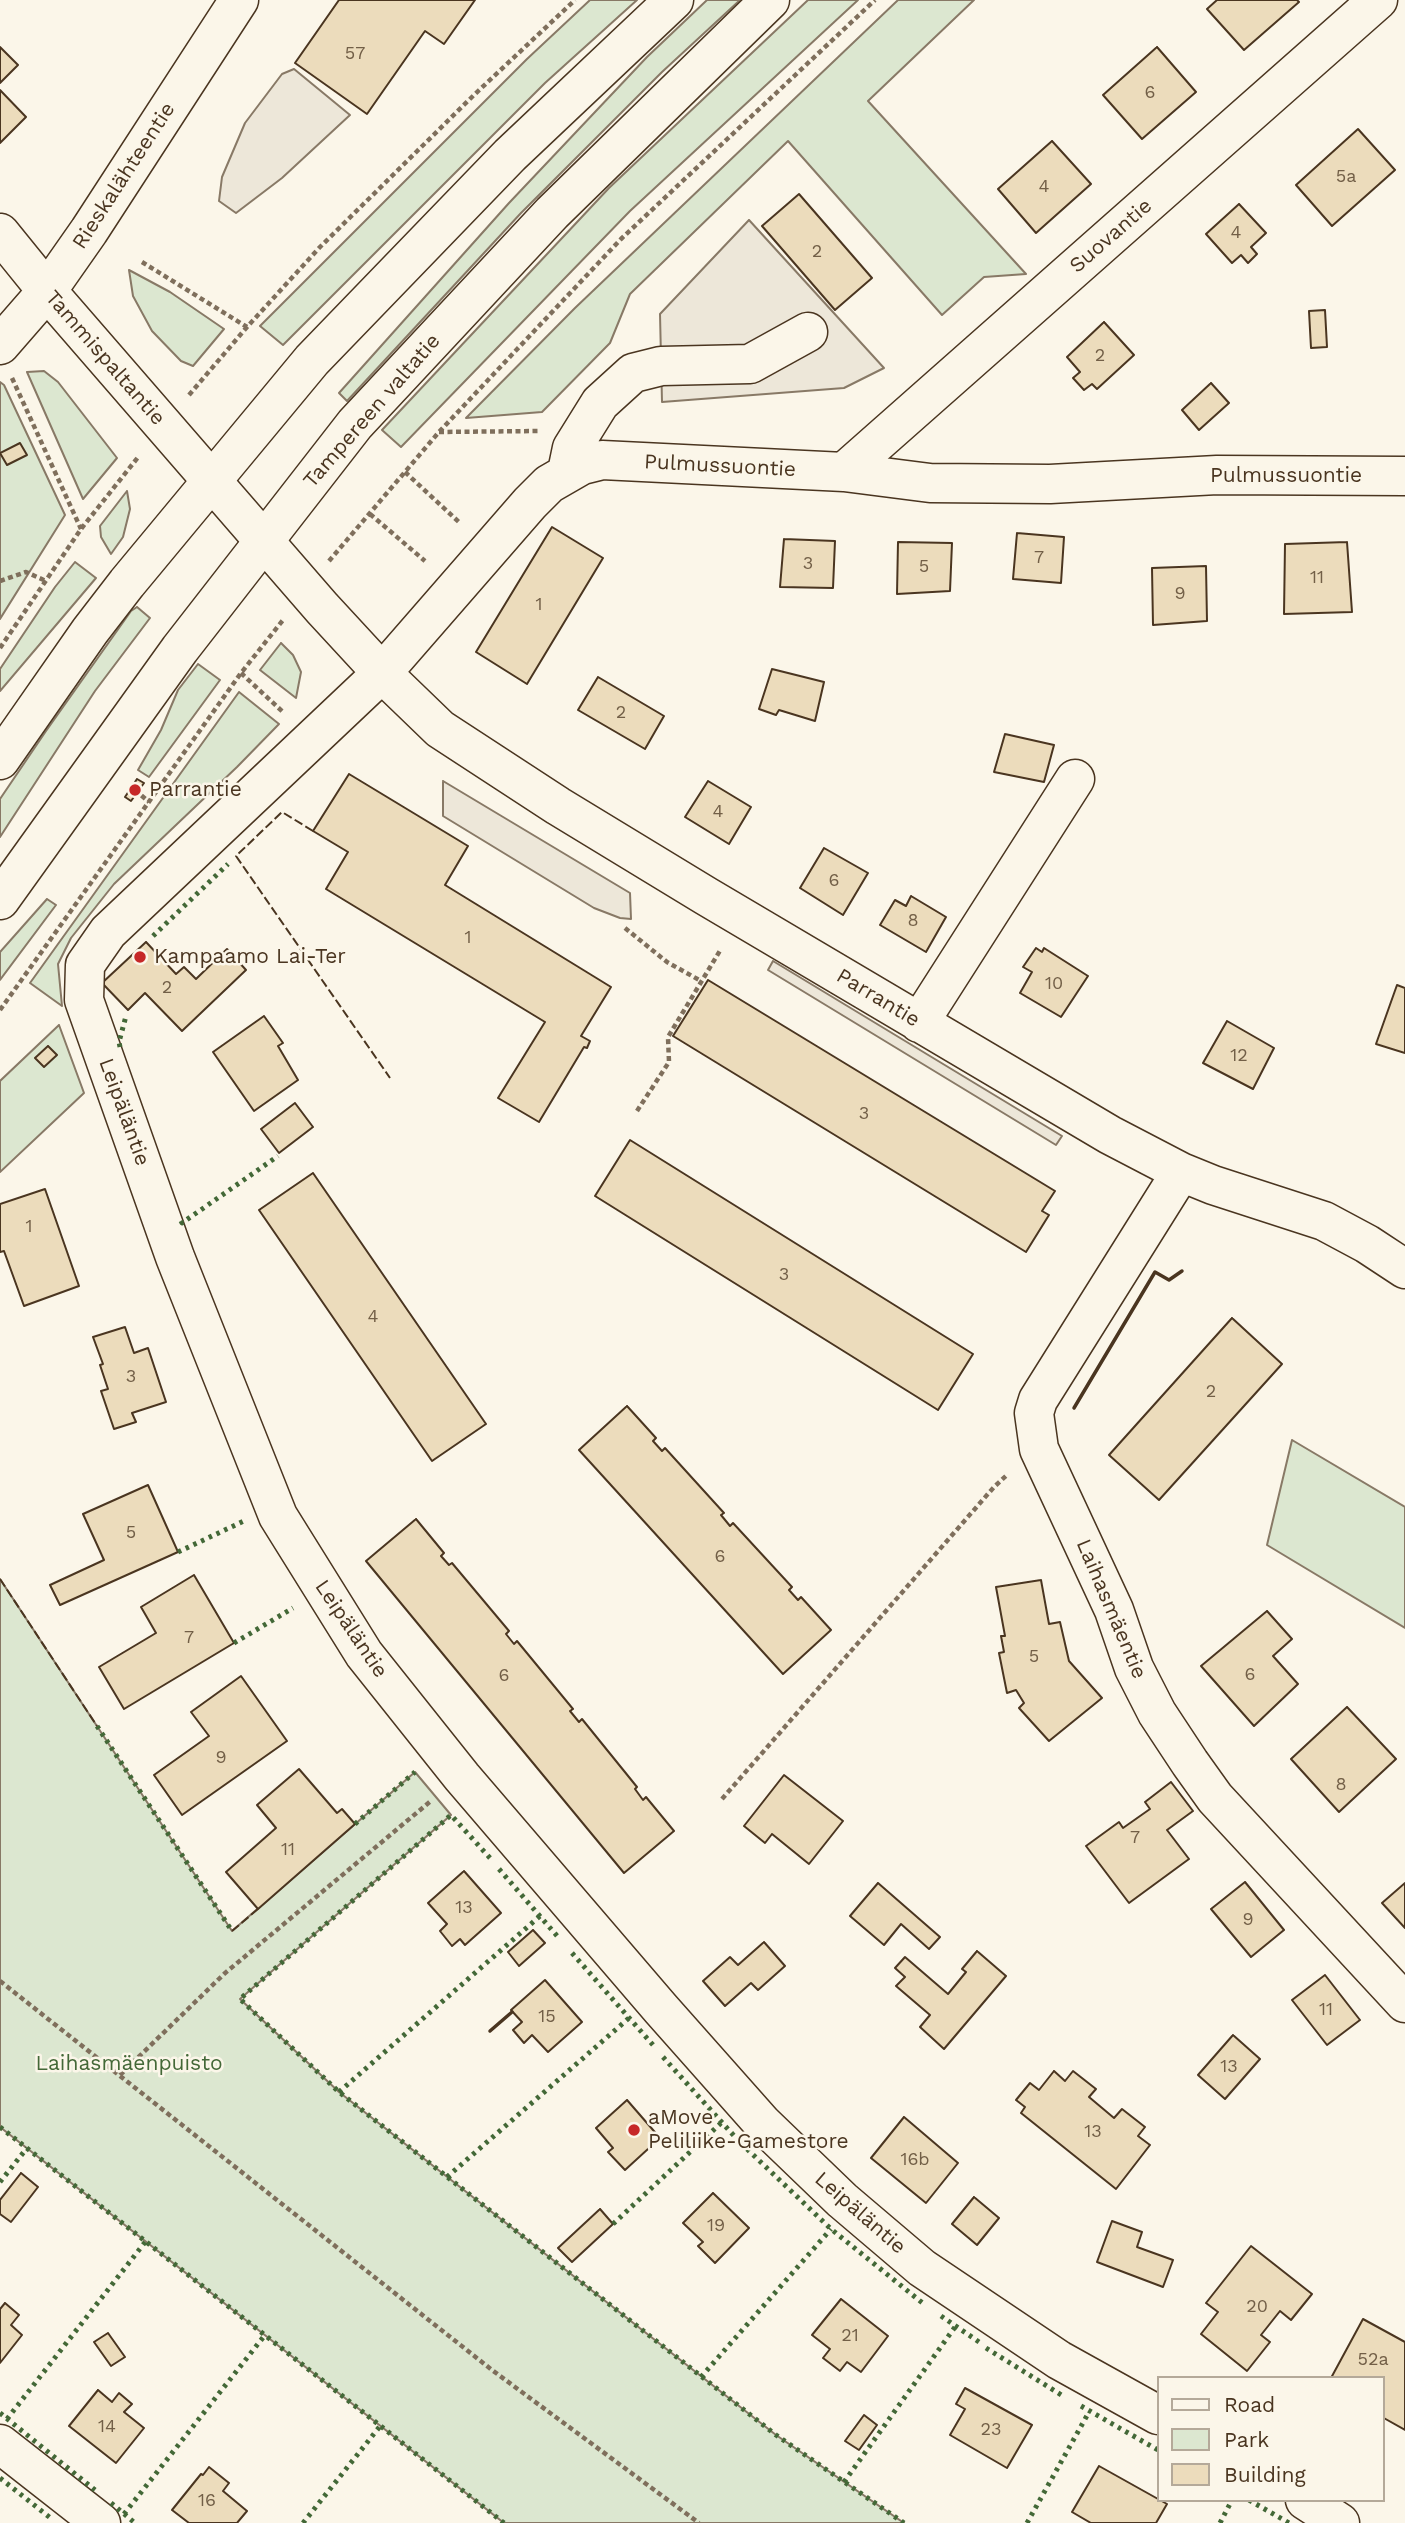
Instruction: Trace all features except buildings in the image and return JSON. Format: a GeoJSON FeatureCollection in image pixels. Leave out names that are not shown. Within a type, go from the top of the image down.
{"type":"FeatureCollection","features":[{"type":"Feature","properties":{"kind":"main road","name":"Rieskalähteentie"},"geometry":{"type":"LineString","coordinates":[[6,361],[47,291],[239,0]]}},
{"type":"Feature","properties":{"kind":"main road"},"geometry":{"type":"LineString","coordinates":[[0,760],[127,583],[312,360],[510,155],[674,0]]}},
{"type":"Feature","properties":{"kind":"main road","name":"Tampereen valtatie"},"geometry":{"type":"LineString","coordinates":[[0,900],[117,734],[355,424],[524,243],[769,0]]}},
{"type":"Feature","properties":{"kind":"main road","name":"Suovantie"},"geometry":{"type":"LineString","coordinates":[[844,472],[1378,0]]}},
{"type":"Feature","properties":{"kind":"main road","name":"Tammispaltantie"},"geometry":{"type":"LineString","coordinates":[[0,233],[212,481]]}},
{"type":"Feature","properties":{"kind":"main road"},"geometry":{"type":"LineString","coordinates":[[567,472],[572,448],[600,403],[633,373],[661,366],[750,364],[808,332]]}},
{"type":"Feature","properties":{"kind":"main road","name":"Pulmussuontie"},"geometry":{"type":"LineString","coordinates":[[382,673],[530,503],[567,472],[602,460],[844,472],[930,483],[1050,484],[1217,475],[1405,476]]}},
{"type":"Feature","properties":{"kind":"main road"},"geometry":{"type":"LineString","coordinates":[[212,481],[382,673]]}},
{"type":"Feature","properties":{"kind":"main road","name":"Leipäläntie"},"geometry":{"type":"LineString","coordinates":[[382,673],[108,932],[85,965],[83,1000],[176,1257],[278,1516],[364,1654],[462,1777],[763,2124],[842,2200],[922,2268],[1059,2360],[1156,2414]]}},
{"type":"Feature","properties":{"kind":"main road","name":"Parrantie"},"geometry":{"type":"LineString","coordinates":[[382,673],[440,729],[478,756],[919,1023],[1110,1135],[1181,1172],[1213,1185],[1324,1221],[1367,1244],[1405,1269]]}},
{"type":"Feature","properties":{"kind":"main road"},"geometry":{"type":"LineString","coordinates":[[919,1023],[1075,779]]}},
{"type":"Feature","properties":{"kind":"main road","name":"Laihasmäentie"},"geometry":{"type":"LineString","coordinates":[[1181,1172],[1038,1400],[1034,1412],[1039,1449],[1114,1610],[1134,1668],[1164,1723],[1215,1798],[1405,2003]]}},
{"type":"Feature","properties":{"kind":"main road"},"geometry":{"type":"LineString","coordinates":[[0,2444],[101,2523]]}},
{"type":"Feature","properties":{"kind":"main road"},"geometry":{"type":"LineString","coordinates":[[1308,2502],[1340,2523]]}},
{"type":"Feature","properties":{"kind":"path"},"geometry":{"type":"LineString","coordinates":[[214,364],[320,247],[575,0]]}},
{"type":"Feature","properties":{"kind":"path"},"geometry":{"type":"LineString","coordinates":[[343,544],[439,432],[621,239],[875,0]]}},
{"type":"Feature","properties":{"kind":"path"},"geometry":{"type":"LineString","coordinates":[[142,262],[247,327]]}},
{"type":"Feature","properties":{"kind":"path"},"geometry":{"type":"LineString","coordinates":[[6,361],[81,529]]}},
{"type":"Feature","properties":{"kind":"path"},"geometry":{"type":"LineString","coordinates":[[439,432],[587,427]]}},
{"type":"Feature","properties":{"kind":"path"},"geometry":{"type":"LineString","coordinates":[[405,472],[489,549]]}},
{"type":"Feature","properties":{"kind":"path"},"geometry":{"type":"LineString","coordinates":[[0,649],[81,529],[117,484]]}},
{"type":"Feature","properties":{"kind":"path"},"geometry":{"type":"LineString","coordinates":[[370,514],[425,561]]}},
{"type":"Feature","properties":{"kind":"path"},"geometry":{"type":"LineString","coordinates":[[0,581],[26,572],[46,581]]}},
{"type":"Feature","properties":{"kind":"path"},"geometry":{"type":"LineString","coordinates":[[0,1010],[241,673],[312,739]]}},
{"type":"Feature","properties":{"kind":"path"},"geometry":{"type":"LineString","coordinates":[[135,790],[149,802]]}},
{"type":"Feature","properties":{"kind":"path"},"geometry":{"type":"LineString","coordinates":[[625,928],[667,962],[701,981]]}},
{"type":"Feature","properties":{"kind":"path"},"geometry":{"type":"LineString","coordinates":[[637,1111],[669,1062],[668,1037],[721,948]]}},
{"type":"Feature","properties":{"kind":"path"},"geometry":{"type":"LineString","coordinates":[[722,1799],[994,1487],[1014,1468]]}},
{"type":"Feature","properties":{"kind":"path"},"geometry":{"type":"LineString","coordinates":[[120,2075],[224,1974],[439,1795]]}},
{"type":"Feature","properties":{"kind":"path"},"geometry":{"type":"LineString","coordinates":[[0,1981],[492,2370],[699,2523]]}},
{"type":"Feature","properties":{"kind":"green space"},"geometry":{"type":"Polygon","coordinates":[[[590,0],[637,0],[545,83],[283,345],[260,326],[527,59],[590,0]]]}},
{"type":"Feature","properties":{"kind":"green space"},"geometry":{"type":"Polygon","coordinates":[[[707,0],[740,0],[662,72],[521,213],[347,401],[339,393],[509,203],[647,57],[707,0]]]}},
{"type":"Feature","properties":{"kind":"green space"},"geometry":{"type":"Polygon","coordinates":[[[808,0],[858,0],[630,211],[401,447],[382,430],[609,188],[808,0]]]}},
{"type":"Feature","properties":{"kind":"green space"},"geometry":{"type":"Polygon","coordinates":[[[898,0],[974,0],[868,101],[1026,274],[984,277],[942,315],[788,141],[630,294],[610,343],[542,412],[466,418],[575,308],[898,0]]]}},
{"type":"Feature","properties":{"kind":"green space"},"geometry":{"type":"Polygon","coordinates":[[[129,270],[170,292],[224,329],[193,366],[181,361],[152,331],[133,296],[129,270]]]}},
{"type":"Feature","properties":{"kind":"green space"},"geometry":{"type":"Polygon","coordinates":[[[44,371],[58,382],[117,458],[83,499],[27,372],[44,371]]]}},
{"type":"Feature","properties":{"kind":"green space"},"geometry":{"type":"Polygon","coordinates":[[[0,382],[4,385],[65,515],[0,619],[0,382]]]}},
{"type":"Feature","properties":{"kind":"green space"},"geometry":{"type":"Polygon","coordinates":[[[127,491],[130,509],[123,537],[111,554],[101,537],[100,526],[127,491]]]}},
{"type":"Feature","properties":{"kind":"green space"},"geometry":{"type":"Polygon","coordinates":[[[75,562],[96,578],[0,691],[0,669],[75,562]]]}},
{"type":"Feature","properties":{"kind":"green space"},"geometry":{"type":"Polygon","coordinates":[[[137,607],[150,618],[95,691],[0,837],[0,799],[131,611],[137,607]]]}},
{"type":"Feature","properties":{"kind":"green space"},"geometry":{"type":"Polygon","coordinates":[[[281,643],[293,655],[301,672],[296,698],[260,670],[281,643]]]}},
{"type":"Feature","properties":{"kind":"green space"},"geometry":{"type":"Polygon","coordinates":[[[198,664],[220,680],[149,777],[138,770],[161,730],[178,690],[198,664]]]}},
{"type":"Feature","properties":{"kind":"green space"},"geometry":{"type":"Polygon","coordinates":[[[239,692],[279,724],[114,884],[71,938],[58,964],[62,1006],[30,983],[239,692]]]}},
{"type":"Feature","properties":{"kind":"green space"},"geometry":{"type":"Polygon","coordinates":[[[47,899],[56,905],[0,980],[0,952],[47,899]]]}},
{"type":"Feature","properties":{"kind":"green space"},"geometry":{"type":"Polygon","coordinates":[[[59,1025],[84,1093],[0,1172],[0,1081],[59,1025]]]}},
{"type":"Feature","properties":{"kind":"green space"},"geometry":{"type":"Polygon","coordinates":[[[1292,1440],[1405,1507],[1405,1628],[1267,1545],[1292,1440]]]}},
{"type":"Feature","properties":{"kind":"green space","name":"Laihasmäenpuisto"},"geometry":{"type":"Polygon","coordinates":[[[0,1579],[232,1931],[415,1772],[451,1815],[240,1999],[339,2092],[776,2435],[904,2523],[504,2523],[0,2127],[0,1579]]]}},
{"type":"Feature","properties":{"kind":"shaded area"},"geometry":{"type":"Polygon","coordinates":[[[294,69],[350,115],[282,178],[236,213],[219,201],[222,177],[245,123],[282,74],[294,69]]]}},
{"type":"Feature","properties":{"kind":"shaded area"},"geometry":{"type":"Polygon","coordinates":[[[749,220],[884,368],[844,388],[662,402],[660,314],[749,220]]]}},
{"type":"Feature","properties":{"kind":"shaded area"},"geometry":{"type":"Polygon","coordinates":[[[443,781],[630,893],[631,919],[620,918],[594,908],[443,816],[443,781]]]}},
{"type":"Feature","properties":{"kind":"shaded area"},"geometry":{"type":"Polygon","coordinates":[[[773,961],[1062,1136],[1056,1145],[768,970],[773,961]]]}},
{"type":"Feature","properties":{"kind":"hedge"},"geometry":{"type":"LineString","coordinates":[[153,936],[228,864]]}},
{"type":"Feature","properties":{"kind":"hedge"},"geometry":{"type":"LineString","coordinates":[[120,1047],[126,1016]]}},
{"type":"Feature","properties":{"kind":"hedge"},"geometry":{"type":"LineString","coordinates":[[181,1221],[182,1223],[278,1156]]}},
{"type":"Feature","properties":{"kind":"hedge"},"geometry":{"type":"LineString","coordinates":[[178,1552],[244,1521]]}},
{"type":"Feature","properties":{"kind":"hedge"},"geometry":{"type":"LineString","coordinates":[[234,1643],[293,1608]]}},
{"type":"Feature","properties":{"kind":"hedge"},"geometry":{"type":"LineString","coordinates":[[97,1726],[232,1931]]}},
{"type":"Feature","properties":{"kind":"hedge"},"geometry":{"type":"LineString","coordinates":[[355,1824],[415,1772]]}},
{"type":"Feature","properties":{"kind":"hedge"},"geometry":{"type":"LineString","coordinates":[[490,1858],[451,1815],[240,1999],[339,2092],[776,2435],[904,2523]]}},
{"type":"Feature","properties":{"kind":"hedge"},"geometry":{"type":"LineString","coordinates":[[499,1869],[558,1937]]}},
{"type":"Feature","properties":{"kind":"hedge"},"geometry":{"type":"LineString","coordinates":[[339,2092],[540,1916]]}},
{"type":"Feature","properties":{"kind":"hedge"},"geometry":{"type":"LineString","coordinates":[[572,1953],[653,2045]]}},
{"type":"Feature","properties":{"kind":"hedge"},"geometry":{"type":"LineString","coordinates":[[447,2177],[629,2018]]}},
{"type":"Feature","properties":{"kind":"hedge"},"geometry":{"type":"LineString","coordinates":[[663,2057],[736,2138]]}},
{"type":"Feature","properties":{"kind":"hedge"},"geometry":{"type":"LineString","coordinates":[[613,2224],[721,2123]]}},
{"type":"Feature","properties":{"kind":"hedge"},"geometry":{"type":"LineString","coordinates":[[0,2127],[504,2523]]}},
{"type":"Feature","properties":{"kind":"hedge"},"geometry":{"type":"LineString","coordinates":[[0,2182],[27,2148]]}},
{"type":"Feature","properties":{"kind":"hedge"},"geometry":{"type":"LineString","coordinates":[[747,2149],[831,2229],[925,2305]]}},
{"type":"Feature","properties":{"kind":"hedge"},"geometry":{"type":"LineString","coordinates":[[701,2377],[831,2229]]}},
{"type":"Feature","properties":{"kind":"hedge"},"geometry":{"type":"LineString","coordinates":[[7,2419],[146,2241]]}},
{"type":"Feature","properties":{"kind":"hedge"},"geometry":{"type":"LineString","coordinates":[[941,2316],[982,2344]]}},
{"type":"Feature","properties":{"kind":"hedge"},"geometry":{"type":"LineString","coordinates":[[844,2482],[955,2327]]}},
{"type":"Feature","properties":{"kind":"hedge"},"geometry":{"type":"LineString","coordinates":[[124,2514],[265,2335]]}},
{"type":"Feature","properties":{"kind":"hedge"},"geometry":{"type":"LineString","coordinates":[[986,2348],[1063,2396]]}},
{"type":"Feature","properties":{"kind":"hedge"},"geometry":{"type":"LineString","coordinates":[[1081,2406],[1156,2449]]}},
{"type":"Feature","properties":{"kind":"hedge"},"geometry":{"type":"LineString","coordinates":[[1027,2523],[1089,2412]]}},
{"type":"Feature","properties":{"kind":"hedge"},"geometry":{"type":"LineString","coordinates":[[0,2413],[95,2490]]}},
{"type":"Feature","properties":{"kind":"hedge"},"geometry":{"type":"LineString","coordinates":[[303,2523],[381,2425]]}},
{"type":"Feature","properties":{"kind":"hedge"},"geometry":{"type":"LineString","coordinates":[[0,2478],[53,2520]]}},
{"type":"Feature","properties":{"kind":"hedge"},"geometry":{"type":"LineString","coordinates":[[1220,2523],[1231,2502]]}},
{"type":"Feature","properties":{"kind":"hedge"},"geometry":{"type":"LineString","coordinates":[[1252,2502],[1289,2523]]}},
{"type":"Feature","properties":{"kind":"hedge"},"geometry":{"type":"LineString","coordinates":[[111,2503],[135,2523]]}},
{"type":"Feature","properties":{"kind":"fence"},"geometry":{"type":"LineString","coordinates":[[313,831],[282,812],[236,856],[390,1078]]}},
{"type":"Feature","properties":{"kind":"fence"},"geometry":{"type":"LineString","coordinates":[[0,1579],[97,1726]]}},
{"type":"Feature","properties":{"kind":"fence"},"geometry":{"type":"LineString","coordinates":[[232,1931],[258,1909]]}},
{"type":"Feature","properties":{"kind":"wall"},"geometry":{"type":"LineString","coordinates":[[1074,1408],[1155,1272],[1169,1280],[1182,1271]]}},
{"type":"Feature","properties":{"kind":"wall"},"geometry":{"type":"LineString","coordinates":[[490,2031],[512,2012]]}},
{"type":"Feature","properties":{"kind":"place","name":"Parrantie"},"geometry":{"type":"Point","coordinates":[135,790]}},
{"type":"Feature","properties":{"kind":"place","name":"Kampaamo Lai-Ter"},"geometry":{"type":"Point","coordinates":[140,957]}},
{"type":"Feature","properties":{"kind":"place","name":"aMove Peliliike-Gamestore"},"geometry":{"type":"Point","coordinates":[634,2130]}}]}
